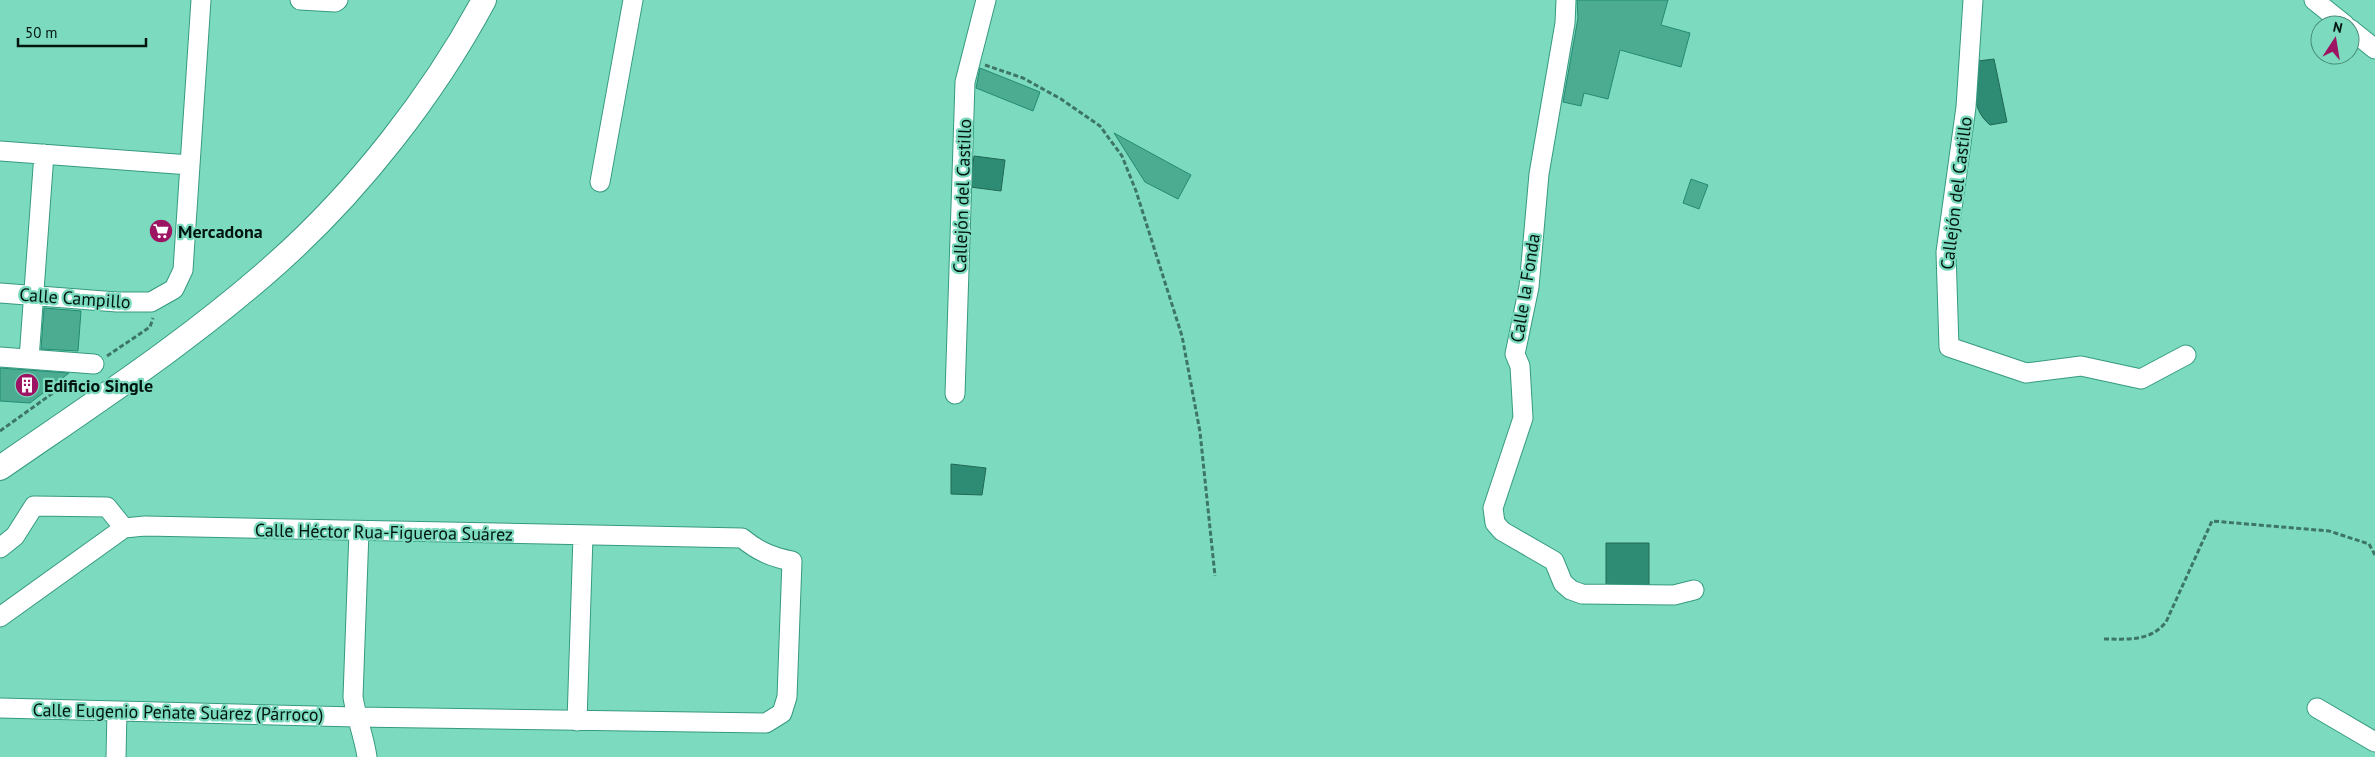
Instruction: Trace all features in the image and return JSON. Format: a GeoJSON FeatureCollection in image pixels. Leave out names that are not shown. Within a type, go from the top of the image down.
{"type":"FeatureCollection","features":[{"type":"Feature","properties":{"kind":"main road"},"geometry":{"type":"LineString","coordinates":[[0,468],[144,369],[277,263],[354,186],[431,87],[467,32],[484,0]]}},
{"type":"Feature","properties":{"kind":"street"},"geometry":{"type":"LineString","coordinates":[[0,151],[190,165],[201,0]]}},
{"type":"Feature","properties":{"kind":"street"},"geometry":{"type":"LineString","coordinates":[[300,0],[335,2],[338,0]]}},
{"type":"Feature","properties":{"kind":"street"},"geometry":{"type":"LineString","coordinates":[[600,182],[633,0]]}},
{"type":"Feature","properties":{"kind":"street","name":"Callejón del Castillo"},"geometry":{"type":"LineString","coordinates":[[955,394],[965,82],[986,0]]}},
{"type":"Feature","properties":{"kind":"street","name":"Calle la Fonda"},"geometry":{"type":"LineString","coordinates":[[1566,0],[1565,23],[1539,174],[1529,287],[1515,354],[1520,366],[1523,418],[1493,508],[1495,522],[1502,531],[1554,561],[1563,583],[1576,592],[1582,594],[1674,595],[1694,590]]}},
{"type":"Feature","properties":{"kind":"street","name":"Callejón del Castillo"},"geometry":{"type":"LineString","coordinates":[[1974,0],[1966,107],[1946,252],[1949,347],[2026,373],[2081,366],[2141,379],[2186,355]]}},
{"type":"Feature","properties":{"kind":"street"},"geometry":{"type":"LineString","coordinates":[[2314,0],[2333,15]]}},
{"type":"Feature","properties":{"kind":"street"},"geometry":{"type":"LineString","coordinates":[[2360,37],[2375,50]]}},
{"type":"Feature","properties":{"kind":"street"},"geometry":{"type":"LineString","coordinates":[[29,359],[44,154]]}},
{"type":"Feature","properties":{"kind":"street","name":"Calle Campillo"},"geometry":{"type":"LineString","coordinates":[[0,293],[117,302],[151,302],[174,288],[183,270],[190,165]]}},
{"type":"Feature","properties":{"kind":"street"},"geometry":{"type":"LineString","coordinates":[[0,357],[94,364]]}},
{"type":"Feature","properties":{"kind":"street"},"geometry":{"type":"LineString","coordinates":[[0,548],[15,536],[34,506],[107,507],[124,528],[0,617]]}},
{"type":"Feature","properties":{"kind":"street","name":"Calle Héctor Rua-Figueroa Suárez"},"geometry":{"type":"LineString","coordinates":[[124,528],[145,526],[742,538],[756,549],[773,557],[792,560]]}},
{"type":"Feature","properties":{"kind":"street"},"geometry":{"type":"LineString","coordinates":[[359,531],[353,697],[356,717],[366,746],[367,757]]}},
{"type":"Feature","properties":{"kind":"street"},"geometry":{"type":"LineString","coordinates":[[577,721],[583,536]]}},
{"type":"Feature","properties":{"kind":"street","name":"Calle Eugenio Peñate Suárez (Párroco)"},"geometry":{"type":"LineString","coordinates":[[0,708],[356,717],[766,723],[782,713],[788,697],[792,560]]}},
{"type":"Feature","properties":{"kind":"street"},"geometry":{"type":"LineString","coordinates":[[2317,708],[2375,742]]}},
{"type":"Feature","properties":{"kind":"street"},"geometry":{"type":"LineString","coordinates":[[116,757],[117,710]]}},
{"type":"Feature","properties":{"kind":"path"},"geometry":{"type":"LineString","coordinates":[[971,60],[1023,78],[1062,99],[1100,126],[1122,156],[1136,190],[1182,336],[1200,432],[1215,576]]}},
{"type":"Feature","properties":{"kind":"path"},"geometry":{"type":"LineString","coordinates":[[2104,639],[2139,639],[2159,631],[2166,622],[2212,521],[2329,531],[2369,544],[2375,555]]}},
{"type":"Feature","properties":{"kind":"water"},"geometry":{"type":"Polygon","coordinates":[[[1994,59],[2007,122],[1990,125],[1979,111],[1976,103],[1975,87],[1978,61],[1994,59]]]}},
{"type":"Feature","properties":{"kind":"water"},"geometry":{"type":"Polygon","coordinates":[[[974,156],[1005,160],[1001,191],[970,187],[974,156]]]}},
{"type":"Feature","properties":{"kind":"water"},"geometry":{"type":"Polygon","coordinates":[[[951,464],[986,468],[982,495],[951,494],[951,464]]]}},
{"type":"Feature","properties":{"kind":"water"},"geometry":{"type":"Polygon","coordinates":[[[1606,543],[1649,543],[1649,585],[1606,585],[1606,543]]]}},
{"type":"Feature","properties":{"kind":"building"},"geometry":{"type":"Polygon","coordinates":[[[1577,0],[1668,0],[1661,25],[1690,33],[1681,67],[1620,50],[1608,99],[1584,93],[1581,106],[1563,102],[1578,18],[1577,0]]]}},
{"type":"Feature","properties":{"kind":"building"},"geometry":{"type":"Polygon","coordinates":[[[980,68],[1040,92],[1033,111],[976,88],[980,68]]]}},
{"type":"Feature","properties":{"kind":"building"},"geometry":{"type":"Polygon","coordinates":[[[1114,133],[1191,175],[1178,199],[1145,182],[1114,133]]]}},
{"type":"Feature","properties":{"kind":"building"},"geometry":{"type":"Polygon","coordinates":[[[1691,179],[1708,185],[1699,209],[1683,203],[1691,179]]]}},
{"type":"Feature","properties":{"kind":"building"},"geometry":{"type":"Polygon","coordinates":[[[44,308],[81,311],[78,351],[41,349],[44,308]]]}},
{"type":"Feature","properties":{"kind":"building","name":"Edificio Single"},"geometry":{"type":"Polygon","coordinates":[[[0,368],[69,373],[30,403],[0,401],[0,368]]]}},
{"type":"Feature","properties":{"kind":"place","name":"Mercadona"},"geometry":{"type":"Point","coordinates":[161,231]}},
{"type":"Feature","properties":{"kind":"place","name":"Edificio Single"},"geometry":{"type":"Point","coordinates":[27,385]}}]}
